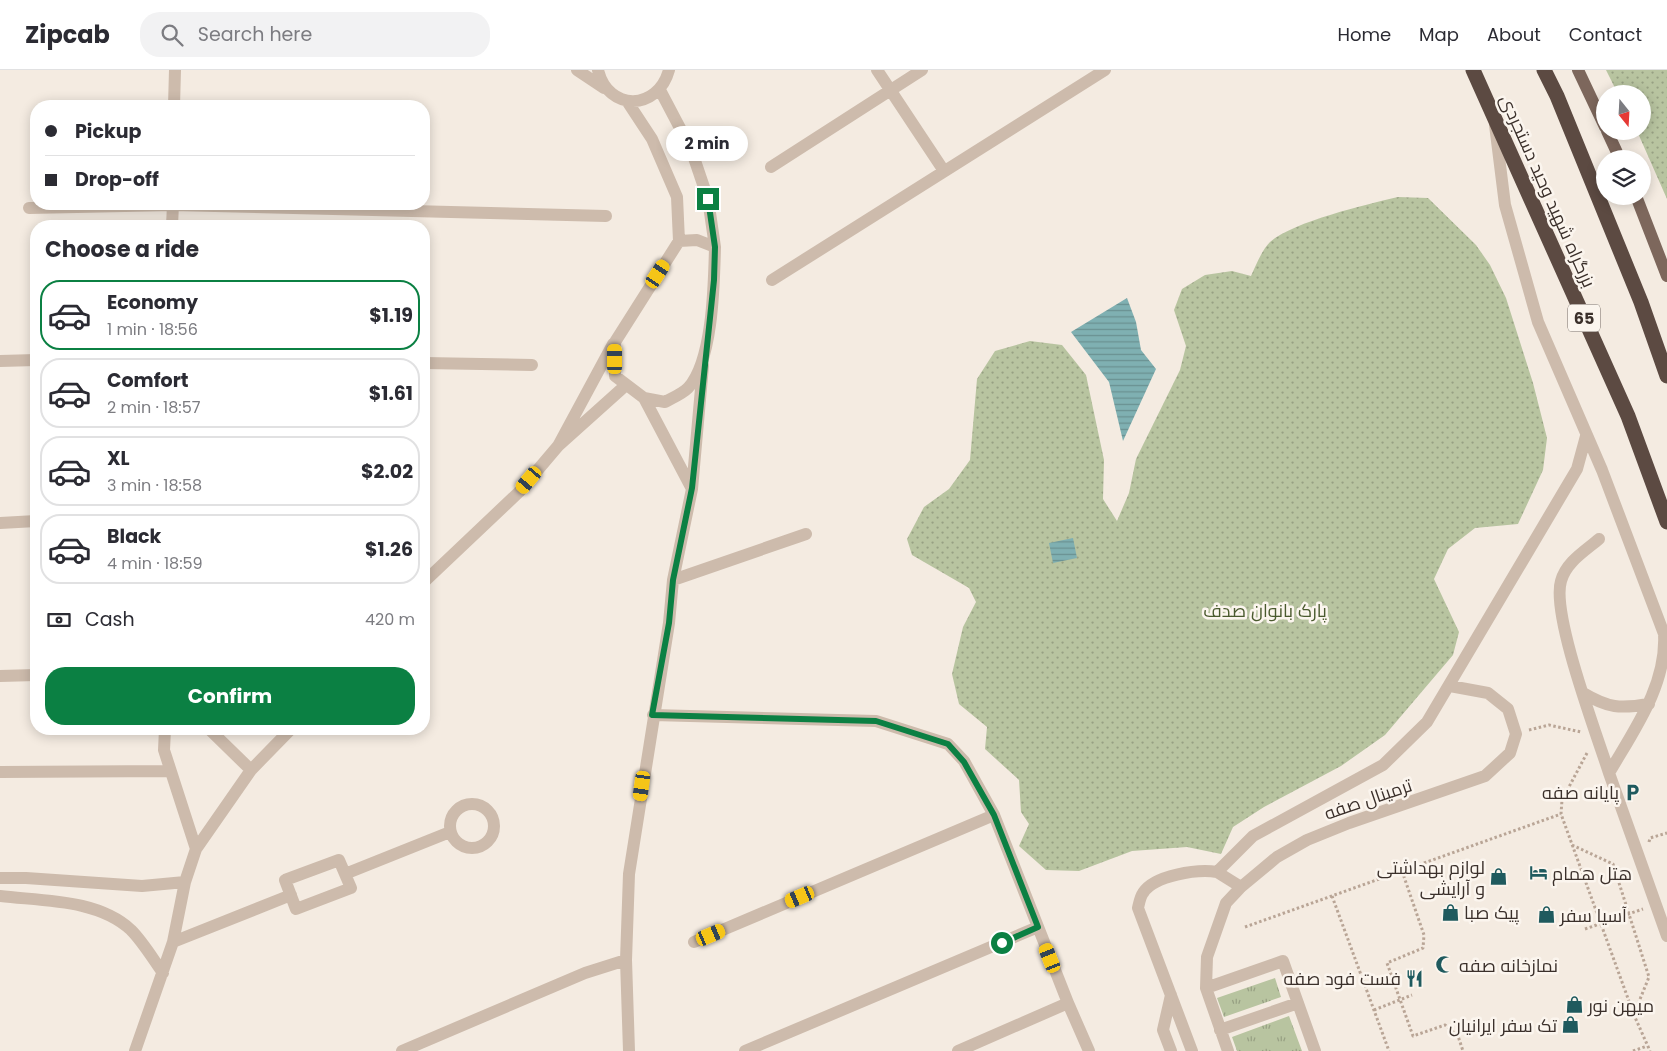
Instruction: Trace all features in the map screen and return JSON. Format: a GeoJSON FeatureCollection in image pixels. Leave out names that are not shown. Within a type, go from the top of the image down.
{"type":"FeatureCollection","features":[{"type":"Feature","properties":{"kind":"highway","name":"بزرگراه شهید وحید دستجردی"},"geometry":{"type":"LineString","coordinates":[[1473,70],[1628,416],[1667,522]]}},
{"type":"Feature","properties":{"kind":"highway"},"geometry":{"type":"LineString","coordinates":[[1544,70],[1557,96],[1641,302],[1667,376]]}},
{"type":"Feature","properties":{"kind":"main road"},"geometry":{"type":"LineString","coordinates":[[1578,70],[1596,108]]}},
{"type":"Feature","properties":{"kind":"main road"},"geometry":{"type":"LineString","coordinates":[[1639,205],[1667,276]]}},
{"type":"Feature","properties":{"kind":"street"},"geometry":{"type":"LineString","coordinates":[[174,100],[175,70]]}},
{"type":"Feature","properties":{"kind":"street"},"geometry":{"type":"LineString","coordinates":[[578,70],[616,97],[627,101],[639,101],[651,97],[660,90],[670,70]]}},
{"type":"Feature","properties":{"kind":"street"},"geometry":{"type":"LineString","coordinates":[[598,70],[606,90]]}},
{"type":"Feature","properties":{"kind":"street"},"geometry":{"type":"LineString","coordinates":[[877,70],[944,171]]}},
{"type":"Feature","properties":{"kind":"street"},"geometry":{"type":"LineString","coordinates":[[771,167],[922,70]]}},
{"type":"Feature","properties":{"kind":"street"},"geometry":{"type":"LineString","coordinates":[[772,280],[1105,70]]}},
{"type":"Feature","properties":{"kind":"street"},"geometry":{"type":"LineString","coordinates":[[629,1051],[626,960],[629,874],[652,715],[669,623],[673,580],[692,488],[714,280],[715,247],[708,199],[691,149],[660,90]]}},
{"type":"Feature","properties":{"kind":"street"},"geometry":{"type":"LineString","coordinates":[[558,446],[615,342],[679,241],[677,196],[652,139],[627,101]]}},
{"type":"Feature","properties":{"kind":"street"},"geometry":{"type":"LineString","coordinates":[[1494,117],[1505,205],[1535,313],[1602,470],[1664,634],[1666,652],[1657,686],[1649,704],[1609,773]]}},
{"type":"Feature","properties":{"kind":"street"},"geometry":{"type":"LineString","coordinates":[[370,210],[606,216]]}},
{"type":"Feature","properties":{"kind":"street"},"geometry":{"type":"LineString","coordinates":[[679,241],[697,240],[715,247]]}},
{"type":"Feature","properties":{"kind":"street"},"geometry":{"type":"LineString","coordinates":[[615,342],[615,376],[644,398],[665,402],[688,388],[704,362]]}},
{"type":"Feature","properties":{"kind":"street"},"geometry":{"type":"LineString","coordinates":[[0,361],[30,360]]}},
{"type":"Feature","properties":{"kind":"street"},"geometry":{"type":"LineString","coordinates":[[430,362],[532,365]]}},
{"type":"Feature","properties":{"kind":"street"},"geometry":{"type":"LineString","coordinates":[[430,576],[519,492],[558,446],[626,385]]}},
{"type":"Feature","properties":{"kind":"street"},"geometry":{"type":"LineString","coordinates":[[644,398],[692,488]]}},
{"type":"Feature","properties":{"kind":"street"},"geometry":{"type":"LineString","coordinates":[[1217,872],[1253,836],[1383,765],[1427,722],[1577,469],[1586,436]]}},
{"type":"Feature","properties":{"kind":"street"},"geometry":{"type":"LineString","coordinates":[[0,523],[30,521]]}},
{"type":"Feature","properties":{"kind":"street"},"geometry":{"type":"LineString","coordinates":[[673,580],[806,534]]}},
{"type":"Feature","properties":{"kind":"street"},"geometry":{"type":"LineString","coordinates":[[1599,539],[1570,564],[1561,580],[1559,604],[1596,735],[1667,936]]}},
{"type":"Feature","properties":{"kind":"street"},"geometry":{"type":"LineString","coordinates":[[0,676],[30,676]]}},
{"type":"Feature","properties":{"kind":"street"},"geometry":{"type":"LineString","coordinates":[[1450,686],[1488,693],[1508,710],[1516,734]]}},
{"type":"Feature","properties":{"kind":"street"},"geometry":{"type":"LineString","coordinates":[[1583,693],[1599,703],[1613,707],[1649,704]]}},
{"type":"Feature","properties":{"kind":"street"},"geometry":{"type":"LineString","coordinates":[[652,715],[876,721],[948,744],[964,762],[994,815],[1068,1003],[1089,1051]]}},
{"type":"Feature","properties":{"kind":"street","name":"ترمینال صفه"},"geometry":{"type":"LineString","coordinates":[[1228,1051],[1206,988],[1207,957],[1226,903],[1241,887],[1277,857],[1307,840],[1349,823],[1485,776],[1510,753],[1516,734]]}},
{"type":"Feature","properties":{"kind":"street"},"geometry":{"type":"LineString","coordinates":[[165,735],[164,750],[196,849]]}},
{"type":"Feature","properties":{"kind":"street"},"geometry":{"type":"LineString","coordinates":[[214,735],[251,770]]}},
{"type":"Feature","properties":{"kind":"street"},"geometry":{"type":"LineString","coordinates":[[135,1051],[173,942],[185,882],[196,849],[251,770],[285,735]]}},
{"type":"Feature","properties":{"kind":"street"},"geometry":{"type":"LineString","coordinates":[[0,772],[170,771]]}},
{"type":"Feature","properties":{"kind":"street"},"geometry":{"type":"LineString","coordinates":[[694,942],[994,815]]}},
{"type":"Feature","properties":{"kind":"street"},"geometry":{"type":"LineString","coordinates":[[345,874],[450,832]]}},
{"type":"Feature","properties":{"kind":"street"},"geometry":{"type":"LineString","coordinates":[[339,860],[351,888],[296,909],[291,895],[285,880],[339,860]]}},
{"type":"Feature","properties":{"kind":"street"},"geometry":{"type":"LineString","coordinates":[[1192,1051],[1138,908],[1143,893],[1154,883],[1167,878],[1206,871],[1217,872],[1241,887]]}},
{"type":"Feature","properties":{"kind":"street"},"geometry":{"type":"LineString","coordinates":[[0,878],[142,886],[185,882]]}},
{"type":"Feature","properties":{"kind":"street"},"geometry":{"type":"LineString","coordinates":[[173,942],[291,895]]}},
{"type":"Feature","properties":{"kind":"street"},"geometry":{"type":"LineString","coordinates":[[0,896],[56,902],[100,910],[131,930],[163,973]]}},
{"type":"Feature","properties":{"kind":"street"},"geometry":{"type":"LineString","coordinates":[[745,1051],[1038,927]]}},
{"type":"Feature","properties":{"kind":"street"},"geometry":{"type":"LineString","coordinates":[[402,1051],[585,973],[626,960]]}},
{"type":"Feature","properties":{"kind":"street"},"geometry":{"type":"LineString","coordinates":[[1206,988],[1283,961],[1315,1051]]}},
{"type":"Feature","properties":{"kind":"street"},"geometry":{"type":"LineString","coordinates":[[1171,995],[1163,1030],[1171,1051]]}},
{"type":"Feature","properties":{"kind":"street"},"geometry":{"type":"LineString","coordinates":[[958,1051],[1068,1003]]}},
{"type":"Feature","properties":{"kind":"street"},"geometry":{"type":"LineString","coordinates":[[1220,1030],[1298,1003]]}},
{"type":"Feature","properties":{"kind":"path"},"geometry":{"type":"LineString","coordinates":[[1516,734],[1549,726],[1596,735],[1562,800],[1561,814],[1634,1015],[1650,1051]]}},
{"type":"Feature","properties":{"kind":"path"},"geometry":{"type":"LineString","coordinates":[[1245,927],[1561,814]]}},
{"type":"Feature","properties":{"kind":"path"},"geometry":{"type":"LineString","coordinates":[[1571,844],[1613,864],[1649,977],[1634,1015]]}},
{"type":"Feature","properties":{"kind":"path"},"geometry":{"type":"LineString","coordinates":[[1402,871],[1424,934],[1423,948],[1387,963],[1413,1036],[1444,1025],[1458,1036],[1463,1051]]}},
{"type":"Feature","properties":{"kind":"path"},"geometry":{"type":"LineString","coordinates":[[1332,896],[1389,1051]]}},
{"type":"Feature","properties":{"kind":"path"},"geometry":{"type":"LineString","coordinates":[[1585,929],[1655,905]]}},
{"type":"Feature","properties":{"kind":"path"},"geometry":{"type":"LineString","coordinates":[[1374,1010],[1412,995]]}},
{"type":"Feature","properties":{"kind":"path"},"geometry":{"type":"LineString","coordinates":[[1633,1051],[1647,1046]]}},
{"type":"Feature","properties":{"kind":"green space"},"geometry":{"type":"Polygon","coordinates":[[[1606,70],[1667,70],[1667,199],[1651,163],[1651,150],[1645,150],[1641,140],[1651,140],[1651,85],[1614,85],[1606,70]]]}},
{"type":"Feature","properties":{"kind":"green space","name":"پارک بانوان صدف"},"geometry":{"type":"Polygon","coordinates":[[[1398,197],[1428,198],[1476,245],[1490,265],[1506,298],[1533,383],[1547,438],[1543,470],[1518,524],[1475,528],[1448,549],[1434,579],[1459,632],[1453,655],[1385,735],[1341,766],[1264,807],[1233,827],[1221,854],[1187,847],[1132,851],[1079,871],[1046,870],[1019,846],[1029,824],[1021,812],[1019,780],[985,749],[987,727],[959,704],[952,674],[963,627],[976,602],[969,588],[912,555],[907,539],[924,507],[949,489],[970,460],[977,379],[995,351],[1030,341],[1062,345],[1086,375],[1104,460],[1103,499],[1117,521],[1129,493],[1136,459],[1180,370],[1186,346],[1174,310],[1182,289],[1205,275],[1232,271],[1251,276],[1267,245],[1281,234],[1331,215],[1398,197]]]}},
{"type":"Feature","properties":{"kind":"green space"},"geometry":{"type":"Polygon","coordinates":[[[1275,978],[1281,997],[1224,1017],[1217,998],[1275,978]]]}},
{"type":"Feature","properties":{"kind":"green space"},"geometry":{"type":"Polygon","coordinates":[[[1289,1016],[1302,1051],[1237,1051],[1232,1037],[1289,1016]]]}},
{"type":"Feature","properties":{"kind":"water"},"geometry":{"type":"Polygon","coordinates":[[[1127,298],[1136,322],[1141,350],[1156,369],[1123,441],[1109,382],[1071,332],[1127,298]]]}},
{"type":"Feature","properties":{"kind":"water"},"geometry":{"type":"Polygon","coordinates":[[[1073,538],[1077,558],[1053,563],[1049,543],[1073,538]]]}},
{"type":"Feature","properties":{"kind":"place","name":"پایانه صفه"},"geometry":{"type":"Point","coordinates":[1633,792]}},
{"type":"Feature","properties":{"kind":"place","name":"هتل همام"},"geometry":{"type":"Point","coordinates":[1538,873]}},
{"type":"Feature","properties":{"kind":"place","name":"لوازم بهداشتی و آرایشی"},"geometry":{"type":"Point","coordinates":[1499,877]}},
{"type":"Feature","properties":{"kind":"place","name":"پیک صبا"},"geometry":{"type":"Point","coordinates":[1450,912]}},
{"type":"Feature","properties":{"kind":"place","name":"آسیا سفر"},"geometry":{"type":"Point","coordinates":[1546,915]}},
{"type":"Feature","properties":{"kind":"place","name":"نمازخانه صفه"},"geometry":{"type":"Point","coordinates":[1445,965]}},
{"type":"Feature","properties":{"kind":"place","name":"فست فود صفه"},"geometry":{"type":"Point","coordinates":[1415,978]}},
{"type":"Feature","properties":{"kind":"place","name":"میهن نور"},"geometry":{"type":"Point","coordinates":[1574,1005]}},
{"type":"Feature","properties":{"kind":"place","name":"تک سفر ایرانیان"},"geometry":{"type":"Point","coordinates":[1571,1025]}},
{"type":"Feature","properties":{"kind":"route"},"geometry":{"type":"LineString","coordinates":[[708,199],[715,247],[714,280],[692,488],[673,580],[669,623],[652,715],[876,721],[948,744],[964,762],[994,815],[1038,927],[1002,943]]}}]}
